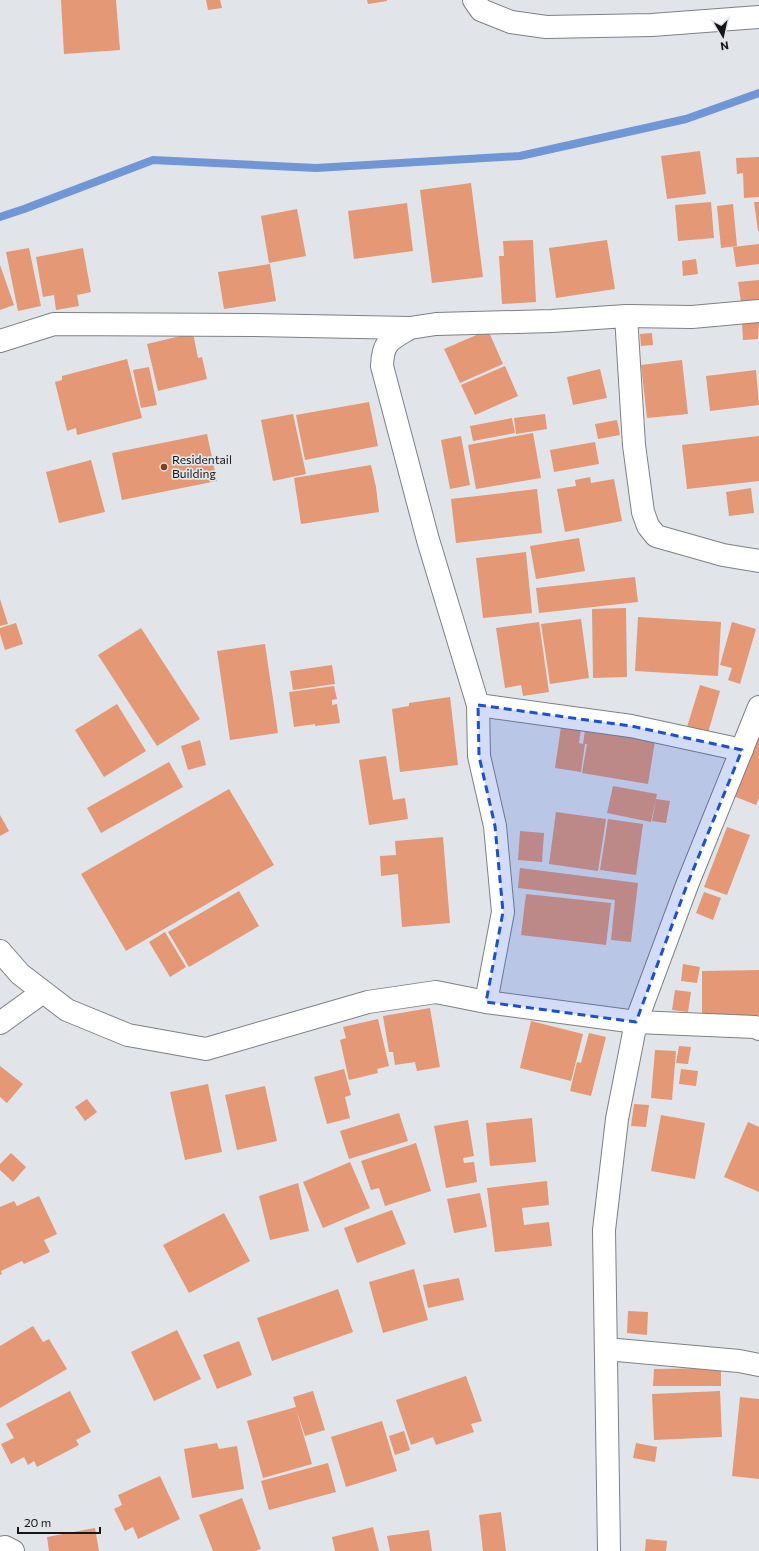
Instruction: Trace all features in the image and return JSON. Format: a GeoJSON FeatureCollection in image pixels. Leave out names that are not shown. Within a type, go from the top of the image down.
{"type":"FeatureCollection","features":[{"type":"Feature","properties":{"kind":"street"},"geometry":{"type":"LineString","coordinates":[[474,0],[481,10],[511,22],[546,28],[652,25],[759,17]]}},
{"type":"Feature","properties":{"kind":"street"},"geometry":{"type":"LineString","coordinates":[[0,341],[54,324],[410,328],[436,324],[552,321],[626,316],[692,317],[759,311]]}},
{"type":"Feature","properties":{"kind":"street"},"geometry":{"type":"LineString","coordinates":[[626,316],[634,445],[643,512],[648,526],[656,536],[723,555],[759,561]]}},
{"type":"Feature","properties":{"kind":"street"},"geometry":{"type":"LineString","coordinates":[[410,328],[389,340],[382,352],[382,366],[428,540],[478,706],[479,756],[495,826],[503,912],[486,1002]]}},
{"type":"Feature","properties":{"kind":"street"},"geometry":{"type":"LineString","coordinates":[[478,706],[631,726],[742,750]]}},
{"type":"Feature","properties":{"kind":"street"},"geometry":{"type":"LineString","coordinates":[[609,1551],[604,1230],[617,1119],[636,1022],[687,885],[759,706]]}},
{"type":"Feature","properties":{"kind":"street"},"geometry":{"type":"LineString","coordinates":[[0,951],[20,974],[67,1010],[128,1035],[206,1050],[368,1002],[436,992],[486,1002],[636,1022],[710,1024],[755,1027],[759,1029]]}},
{"type":"Feature","properties":{"kind":"street"},"geometry":{"type":"LineString","coordinates":[[0,1023],[43,992]]}},
{"type":"Feature","properties":{"kind":"street"},"geometry":{"type":"LineString","coordinates":[[606,1349],[740,1361],[759,1365]]}},
{"type":"Feature","properties":{"kind":"street"},"geometry":{"type":"LineString","coordinates":[[0,1548],[5,1547],[13,1551]]}},
{"type":"Feature","properties":{"kind":"highlighted area"},"geometry":{"type":"Polygon","coordinates":[[[478,705],[631,726],[742,750],[687,885],[636,1022],[486,1002],[503,912],[495,826],[479,756],[478,705]]]}},
{"type":"Feature","properties":{"kind":"building"},"geometry":{"type":"Polygon","coordinates":[[[61,0],[116,0],[120,50],[64,54],[61,0]]]}},
{"type":"Feature","properties":{"kind":"building"},"geometry":{"type":"Polygon","coordinates":[[[206,0],[220,0],[222,8],[208,10],[206,0]]]}},
{"type":"Feature","properties":{"kind":"building"},"geometry":{"type":"Polygon","coordinates":[[[367,0],[387,0],[387,1],[368,4],[367,0]]]}},
{"type":"Feature","properties":{"kind":"building"},"geometry":{"type":"Polygon","coordinates":[[[700,151],[706,194],[667,199],[661,156],[700,151]]]}},
{"type":"Feature","properties":{"kind":"building"},"geometry":{"type":"Polygon","coordinates":[[[759,157],[759,197],[744,198],[743,173],[737,174],[736,158],[759,157]]]}},
{"type":"Feature","properties":{"kind":"building"},"geometry":{"type":"Polygon","coordinates":[[[471,183],[483,277],[432,283],[420,190],[471,183]]]}},
{"type":"Feature","properties":{"kind":"building"},"geometry":{"type":"Polygon","coordinates":[[[711,202],[714,238],[678,241],[675,205],[711,202]]]}},
{"type":"Feature","properties":{"kind":"building"},"geometry":{"type":"Polygon","coordinates":[[[754,202],[759,202],[759,231],[758,231],[754,202]]]}},
{"type":"Feature","properties":{"kind":"building"},"geometry":{"type":"Polygon","coordinates":[[[407,203],[413,251],[354,259],[348,211],[407,203]]]}},
{"type":"Feature","properties":{"kind":"building"},"geometry":{"type":"Polygon","coordinates":[[[733,204],[737,246],[721,248],[717,206],[733,204]]]}},
{"type":"Feature","properties":{"kind":"building"},"geometry":{"type":"Polygon","coordinates":[[[297,209],[306,256],[269,263],[261,216],[297,209]]]}},
{"type":"Feature","properties":{"kind":"building"},"geometry":{"type":"Polygon","coordinates":[[[533,240],[536,302],[502,304],[499,256],[504,256],[503,241],[533,240]]]}},
{"type":"Feature","properties":{"kind":"building"},"geometry":{"type":"Polygon","coordinates":[[[607,240],[615,289],[556,298],[549,248],[607,240]]]}},
{"type":"Feature","properties":{"kind":"building"},"geometry":{"type":"Polygon","coordinates":[[[759,244],[759,264],[736,267],[733,247],[759,244]]]}},
{"type":"Feature","properties":{"kind":"building"},"geometry":{"type":"Polygon","coordinates":[[[29,248],[41,306],[18,311],[6,252],[29,248]]]}},
{"type":"Feature","properties":{"kind":"building"},"geometry":{"type":"Polygon","coordinates":[[[83,248],[91,292],[77,295],[79,306],[56,310],[54,295],[43,297],[36,257],[83,248]]]}},
{"type":"Feature","properties":{"kind":"building"},"geometry":{"type":"Polygon","coordinates":[[[696,259],[698,274],[683,276],[682,261],[696,259]]]}},
{"type":"Feature","properties":{"kind":"building"},"geometry":{"type":"Polygon","coordinates":[[[270,264],[276,301],[224,309],[218,272],[270,264]]]}},
{"type":"Feature","properties":{"kind":"building"},"geometry":{"type":"Polygon","coordinates":[[[0,265],[14,305],[0,310],[0,265]]]}},
{"type":"Feature","properties":{"kind":"building"},"geometry":{"type":"Polygon","coordinates":[[[759,280],[759,300],[741,302],[738,282],[759,280]]]}},
{"type":"Feature","properties":{"kind":"building"},"geometry":{"type":"Polygon","coordinates":[[[759,321],[758,339],[743,340],[742,323],[759,321]]]}},
{"type":"Feature","properties":{"kind":"building"},"geometry":{"type":"Polygon","coordinates":[[[488,330],[503,364],[460,383],[444,349],[488,330]]]}},
{"type":"Feature","properties":{"kind":"building"},"geometry":{"type":"Polygon","coordinates":[[[193,333],[198,358],[202,357],[207,379],[158,391],[147,344],[193,333]]]}},
{"type":"Feature","properties":{"kind":"building"},"geometry":{"type":"Polygon","coordinates":[[[652,333],[653,345],[641,346],[640,334],[652,333]]]}},
{"type":"Feature","properties":{"kind":"building"},"geometry":{"type":"Polygon","coordinates":[[[127,359],[142,418],[77,435],[76,428],[67,431],[55,382],[62,380],[62,376],[127,359]]]}},
{"type":"Feature","properties":{"kind":"building"},"geometry":{"type":"Polygon","coordinates":[[[682,360],[688,414],[647,418],[641,365],[682,360]]]}},
{"type":"Feature","properties":{"kind":"building"},"geometry":{"type":"Polygon","coordinates":[[[505,366],[518,396],[475,415],[461,385],[505,366]]]}},
{"type":"Feature","properties":{"kind":"building"},"geometry":{"type":"Polygon","coordinates":[[[149,367],[157,405],[141,408],[133,370],[149,367]]]}},
{"type":"Feature","properties":{"kind":"building"},"geometry":{"type":"Polygon","coordinates":[[[600,369],[607,398],[573,405],[567,377],[600,369]]]}},
{"type":"Feature","properties":{"kind":"building"},"geometry":{"type":"Polygon","coordinates":[[[756,370],[759,405],[710,411],[706,376],[756,370]]]}},
{"type":"Feature","properties":{"kind":"building"},"geometry":{"type":"Polygon","coordinates":[[[369,402],[378,446],[305,460],[296,415],[369,402]]]}},
{"type":"Feature","properties":{"kind":"building"},"geometry":{"type":"Polygon","coordinates":[[[293,414],[306,474],[273,481],[261,420],[293,414]]]}},
{"type":"Feature","properties":{"kind":"building"},"geometry":{"type":"Polygon","coordinates":[[[545,414],[547,429],[516,434],[514,418],[545,414]]]}},
{"type":"Feature","properties":{"kind":"building"},"geometry":{"type":"Polygon","coordinates":[[[512,418],[515,433],[473,441],[470,426],[512,418]]]}},
{"type":"Feature","properties":{"kind":"building"},"geometry":{"type":"Polygon","coordinates":[[[617,420],[620,435],[598,439],[595,424],[617,420]]]}},
{"type":"Feature","properties":{"kind":"building"},"geometry":{"type":"Polygon","coordinates":[[[533,433],[541,478],[476,489],[468,445],[533,433]]]}},
{"type":"Feature","properties":{"kind":"building","name":"Residentail Building"},"geometry":{"type":"Polygon","coordinates":[[[207,434],[217,481],[122,500],[112,453],[207,434]]]}},
{"type":"Feature","properties":{"kind":"building"},"geometry":{"type":"Polygon","coordinates":[[[461,436],[470,485],[450,489],[441,440],[461,436]]]}},
{"type":"Feature","properties":{"kind":"building"},"geometry":{"type":"Polygon","coordinates":[[[759,436],[759,481],[687,489],[682,445],[759,436]]]}},
{"type":"Feature","properties":{"kind":"building"},"geometry":{"type":"Polygon","coordinates":[[[595,442],[599,464],[554,472],[550,450],[595,442]]]}},
{"type":"Feature","properties":{"kind":"building"},"geometry":{"type":"Polygon","coordinates":[[[91,460],[105,512],[59,523],[46,472],[91,460]]]}},
{"type":"Feature","properties":{"kind":"building"},"geometry":{"type":"Polygon","coordinates":[[[371,465],[376,487],[379,512],[301,524],[294,478],[371,465]]]}},
{"type":"Feature","properties":{"kind":"building"},"geometry":{"type":"Polygon","coordinates":[[[590,477],[591,483],[614,479],[622,521],[565,532],[557,489],[576,486],[575,480],[590,477]]]}},
{"type":"Feature","properties":{"kind":"building"},"geometry":{"type":"Polygon","coordinates":[[[751,488],[754,513],[729,516],[726,492],[751,488]]]}},
{"type":"Feature","properties":{"kind":"building"},"geometry":{"type":"Polygon","coordinates":[[[537,489],[542,533],[456,543],[451,499],[537,489]]]}},
{"type":"Feature","properties":{"kind":"building"},"geometry":{"type":"Polygon","coordinates":[[[579,538],[585,571],[536,579],[530,546],[579,538]]]}},
{"type":"Feature","properties":{"kind":"building"},"geometry":{"type":"Polygon","coordinates":[[[526,552],[532,613],[483,618],[476,558],[526,552]]]}},
{"type":"Feature","properties":{"kind":"building"},"geometry":{"type":"Polygon","coordinates":[[[635,577],[638,602],[539,613],[536,588],[635,577]]]}},
{"type":"Feature","properties":{"kind":"building"},"geometry":{"type":"Polygon","coordinates":[[[0,599],[8,624],[0,626],[0,599]]]}},
{"type":"Feature","properties":{"kind":"building"},"geometry":{"type":"Polygon","coordinates":[[[626,608],[627,677],[593,678],[592,609],[626,608]]]}},
{"type":"Feature","properties":{"kind":"building"},"geometry":{"type":"Polygon","coordinates":[[[638,617],[721,622],[718,676],[635,671],[638,617]]]}},
{"type":"Feature","properties":{"kind":"building"},"geometry":{"type":"Polygon","coordinates":[[[581,619],[589,678],[550,684],[541,624],[581,619]]]}},
{"type":"Feature","properties":{"kind":"building"},"geometry":{"type":"Polygon","coordinates":[[[539,622],[549,692],[523,696],[521,685],[505,688],[496,628],[539,622]]]}},
{"type":"Feature","properties":{"kind":"building"},"geometry":{"type":"Polygon","coordinates":[[[732,622],[756,629],[740,684],[728,680],[732,668],[720,665],[732,622]]]}},
{"type":"Feature","properties":{"kind":"building"},"geometry":{"type":"Polygon","coordinates":[[[16,623],[23,644],[5,650],[0,634],[0,628],[16,623]]]}},
{"type":"Feature","properties":{"kind":"building"},"geometry":{"type":"Polygon","coordinates":[[[141,628],[200,719],[157,746],[98,655],[141,628]]]}},
{"type":"Feature","properties":{"kind":"building"},"geometry":{"type":"Polygon","coordinates":[[[265,644],[278,733],[230,740],[217,651],[265,644]]]}},
{"type":"Feature","properties":{"kind":"building"},"geometry":{"type":"Polygon","coordinates":[[[332,665],[335,684],[293,690],[290,671],[332,665]]]}},
{"type":"Feature","properties":{"kind":"building"},"geometry":{"type":"Polygon","coordinates":[[[700,685],[720,691],[708,733],[687,727],[700,685]]]}},
{"type":"Feature","properties":{"kind":"building"},"geometry":{"type":"Polygon","coordinates":[[[334,686],[337,699],[332,700],[332,705],[337,704],[340,723],[294,727],[289,692],[334,686]]]}},
{"type":"Feature","properties":{"kind":"building"},"geometry":{"type":"Polygon","coordinates":[[[450,697],[458,765],[400,772],[392,709],[409,706],[409,703],[450,697]]]}},
{"type":"Feature","properties":{"kind":"building"},"geometry":{"type":"Polygon","coordinates":[[[117,704],[146,751],[104,777],[75,730],[117,704]]]}},
{"type":"Feature","properties":{"kind":"building"},"geometry":{"type":"Polygon","coordinates":[[[562,720],[582,723],[579,743],[583,744],[586,723],[656,735],[648,784],[582,773],[587,744],[585,744],[581,772],[555,768],[562,720]]]}},
{"type":"Feature","properties":{"kind":"building"},"geometry":{"type":"Polygon","coordinates":[[[759,724],[759,798],[756,805],[731,795],[759,724]]]}},
{"type":"Feature","properties":{"kind":"building"},"geometry":{"type":"Polygon","coordinates":[[[200,740],[206,765],[188,770],[181,746],[200,740]]]}},
{"type":"Feature","properties":{"kind":"building"},"geometry":{"type":"Polygon","coordinates":[[[386,756],[393,800],[405,798],[408,819],[369,825],[359,760],[386,756]]]}},
{"type":"Feature","properties":{"kind":"building"},"geometry":{"type":"Polygon","coordinates":[[[169,762],[183,787],[101,833],[87,808],[169,762]]]}},
{"type":"Feature","properties":{"kind":"building"},"geometry":{"type":"Polygon","coordinates":[[[613,786],[657,794],[651,822],[607,813],[613,786]]]}},
{"type":"Feature","properties":{"kind":"building"},"geometry":{"type":"Polygon","coordinates":[[[229,789],[274,865],[126,951],[81,874],[229,789]]]}},
{"type":"Feature","properties":{"kind":"building"},"geometry":{"type":"Polygon","coordinates":[[[656,799],[670,801],[666,823],[652,821],[656,799]]]}},
{"type":"Feature","properties":{"kind":"building"},"geometry":{"type":"Polygon","coordinates":[[[556,812],[606,819],[598,871],[549,864],[556,812]]]}},
{"type":"Feature","properties":{"kind":"building"},"geometry":{"type":"Polygon","coordinates":[[[0,815],[9,831],[0,836],[0,815]]]}},
{"type":"Feature","properties":{"kind":"building"},"geometry":{"type":"Polygon","coordinates":[[[608,819],[643,824],[636,875],[600,870],[608,819]]]}},
{"type":"Feature","properties":{"kind":"building"},"geometry":{"type":"Polygon","coordinates":[[[727,827],[750,835],[727,895],[704,887],[727,827]]]}},
{"type":"Feature","properties":{"kind":"building"},"geometry":{"type":"Polygon","coordinates":[[[520,831],[544,833],[542,862],[518,860],[520,831]]]}},
{"type":"Feature","properties":{"kind":"building"},"geometry":{"type":"Polygon","coordinates":[[[443,837],[450,923],[402,927],[398,874],[381,876],[380,856],[396,855],[395,841],[443,837]]]}},
{"type":"Feature","properties":{"kind":"building"},"geometry":{"type":"Polygon","coordinates":[[[520,868],[638,883],[631,942],[611,940],[615,900],[518,888],[520,868]]]}},
{"type":"Feature","properties":{"kind":"building"},"geometry":{"type":"Polygon","coordinates":[[[239,891],[259,926],[189,967],[168,932],[239,891]]]}},
{"type":"Feature","properties":{"kind":"building"},"geometry":{"type":"Polygon","coordinates":[[[704,892],[721,898],[713,920],[696,913],[704,892]]]}},
{"type":"Feature","properties":{"kind":"building"},"geometry":{"type":"Polygon","coordinates":[[[526,894],[611,903],[606,945],[521,935],[526,894]]]}},
{"type":"Feature","properties":{"kind":"building"},"geometry":{"type":"Polygon","coordinates":[[[165,932],[186,967],[170,977],[149,942],[165,932]]]}},
{"type":"Feature","properties":{"kind":"building"},"geometry":{"type":"Polygon","coordinates":[[[683,964],[700,967],[697,983],[681,981],[683,964]]]}},
{"type":"Feature","properties":{"kind":"building"},"geometry":{"type":"Polygon","coordinates":[[[759,970],[759,1015],[702,1016],[702,971],[759,970]]]}},
{"type":"Feature","properties":{"kind":"building"},"geometry":{"type":"Polygon","coordinates":[[[675,990],[691,992],[688,1012],[672,1010],[675,990]]]}},
{"type":"Feature","properties":{"kind":"building"},"geometry":{"type":"Polygon","coordinates":[[[430,1008],[440,1067],[417,1071],[415,1062],[395,1065],[393,1052],[389,1052],[383,1016],[430,1008]]]}},
{"type":"Feature","properties":{"kind":"building"},"geometry":{"type":"Polygon","coordinates":[[[378,1019],[389,1066],[377,1069],[378,1073],[349,1080],[340,1040],[346,1038],[343,1027],[378,1019]]]}},
{"type":"Feature","properties":{"kind":"building"},"geometry":{"type":"Polygon","coordinates":[[[531,1021],[583,1034],[571,1081],[520,1068],[531,1021]]]}},
{"type":"Feature","properties":{"kind":"building"},"geometry":{"type":"Polygon","coordinates":[[[589,1033],[606,1037],[591,1096],[570,1091],[577,1062],[581,1063],[589,1033]]]}},
{"type":"Feature","properties":{"kind":"building"},"geometry":{"type":"Polygon","coordinates":[[[679,1046],[691,1047],[688,1064],[676,1063],[679,1046]]]}},
{"type":"Feature","properties":{"kind":"building"},"geometry":{"type":"Polygon","coordinates":[[[655,1050],[676,1051],[672,1100],[651,1098],[655,1050]]]}},
{"type":"Feature","properties":{"kind":"building"},"geometry":{"type":"Polygon","coordinates":[[[0,1066],[23,1084],[7,1103],[0,1097],[0,1066]]]}},
{"type":"Feature","properties":{"kind":"building"},"geometry":{"type":"Polygon","coordinates":[[[344,1069],[351,1095],[345,1097],[350,1118],[327,1124],[314,1077],[344,1069]]]}},
{"type":"Feature","properties":{"kind":"building"},"geometry":{"type":"Polygon","coordinates":[[[681,1069],[698,1071],[696,1086],[679,1084],[681,1069]]]}},
{"type":"Feature","properties":{"kind":"building"},"geometry":{"type":"Polygon","coordinates":[[[208,1084],[222,1152],[185,1160],[170,1092],[208,1084]]]}},
{"type":"Feature","properties":{"kind":"building"},"geometry":{"type":"Polygon","coordinates":[[[265,1086],[277,1141],[237,1150],[225,1095],[265,1086]]]}},
{"type":"Feature","properties":{"kind":"building"},"geometry":{"type":"Polygon","coordinates":[[[87,1099],[97,1112],[85,1121],[75,1107],[87,1099]]]}},
{"type":"Feature","properties":{"kind":"building"},"geometry":{"type":"Polygon","coordinates":[[[634,1104],[649,1105],[646,1127],[631,1126],[634,1104]]]}},
{"type":"Feature","properties":{"kind":"building"},"geometry":{"type":"Polygon","coordinates":[[[399,1113],[408,1141],[349,1159],[340,1131],[399,1113]]]}},
{"type":"Feature","properties":{"kind":"building"},"geometry":{"type":"Polygon","coordinates":[[[661,1115],[705,1123],[695,1179],[651,1171],[661,1115]]]}},
{"type":"Feature","properties":{"kind":"building"},"geometry":{"type":"Polygon","coordinates":[[[532,1118],[536,1162],[490,1166],[486,1123],[532,1118]]]}},
{"type":"Feature","properties":{"kind":"building"},"geometry":{"type":"Polygon","coordinates":[[[468,1120],[474,1156],[463,1158],[464,1163],[474,1162],[477,1182],[446,1188],[434,1126],[468,1120]]]}},
{"type":"Feature","properties":{"kind":"building"},"geometry":{"type":"Polygon","coordinates":[[[748,1122],[759,1127],[759,1192],[724,1177],[748,1122]]]}},
{"type":"Feature","properties":{"kind":"building"},"geometry":{"type":"Polygon","coordinates":[[[416,1143],[431,1191],[385,1206],[379,1188],[371,1190],[361,1161],[416,1143]]]}},
{"type":"Feature","properties":{"kind":"building"},"geometry":{"type":"Polygon","coordinates":[[[11,1153],[26,1167],[13,1182],[0,1170],[0,1164],[11,1153]]]}},
{"type":"Feature","properties":{"kind":"building"},"geometry":{"type":"Polygon","coordinates":[[[350,1162],[370,1208],[323,1228],[303,1182],[350,1162]]]}},
{"type":"Feature","properties":{"kind":"building"},"geometry":{"type":"Polygon","coordinates":[[[547,1181],[549,1205],[522,1208],[524,1225],[549,1222],[552,1246],[495,1252],[487,1188],[547,1181]]]}},
{"type":"Feature","properties":{"kind":"building"},"geometry":{"type":"Polygon","coordinates":[[[298,1183],[309,1231],[270,1240],[259,1196],[298,1183]]]}},
{"type":"Feature","properties":{"kind":"building"},"geometry":{"type":"Polygon","coordinates":[[[480,1193],[487,1227],[454,1233],[447,1199],[480,1193]]]}},
{"type":"Feature","properties":{"kind":"building"},"geometry":{"type":"Polygon","coordinates":[[[39,1196],[57,1234],[44,1240],[50,1252],[24,1264],[22,1261],[1,1271],[2,1274],[0,1275],[0,1207],[14,1201],[17,1206],[39,1196]]]}},
{"type":"Feature","properties":{"kind":"building"},"geometry":{"type":"Polygon","coordinates":[[[392,1210],[406,1244],[357,1263],[344,1228],[392,1210]]]}},
{"type":"Feature","properties":{"kind":"building"},"geometry":{"type":"Polygon","coordinates":[[[224,1213],[250,1261],[189,1293],[163,1245],[224,1213]]]}},
{"type":"Feature","properties":{"kind":"building"},"geometry":{"type":"Polygon","coordinates":[[[414,1269],[428,1320],[383,1333],[369,1282],[414,1269]]]}},
{"type":"Feature","properties":{"kind":"building"},"geometry":{"type":"Polygon","coordinates":[[[459,1278],[464,1300],[428,1308],[423,1285],[459,1278]]]}},
{"type":"Feature","properties":{"kind":"building"},"geometry":{"type":"Polygon","coordinates":[[[338,1289],[353,1332],[272,1361],[257,1318],[338,1289]]]}},
{"type":"Feature","properties":{"kind":"building"},"geometry":{"type":"Polygon","coordinates":[[[628,1311],[648,1312],[647,1335],[627,1333],[628,1311]]]}},
{"type":"Feature","properties":{"kind":"building"},"geometry":{"type":"Polygon","coordinates":[[[33,1326],[43,1342],[49,1339],[67,1369],[0,1408],[0,1346],[33,1326]]]}},
{"type":"Feature","properties":{"kind":"building"},"geometry":{"type":"Polygon","coordinates":[[[177,1330],[201,1379],[154,1401],[131,1352],[177,1330]]]}},
{"type":"Feature","properties":{"kind":"building"},"geometry":{"type":"Polygon","coordinates":[[[239,1341],[252,1375],[217,1389],[203,1355],[239,1341]]]}},
{"type":"Feature","properties":{"kind":"building"},"geometry":{"type":"Polygon","coordinates":[[[721,1368],[721,1386],[653,1386],[654,1369],[721,1368]]]}},
{"type":"Feature","properties":{"kind":"building"},"geometry":{"type":"Polygon","coordinates":[[[466,1376],[482,1421],[471,1424],[474,1432],[436,1445],[433,1437],[411,1445],[396,1400],[466,1376]]]}},
{"type":"Feature","properties":{"kind":"building"},"geometry":{"type":"Polygon","coordinates":[[[70,1391],[91,1432],[76,1440],[79,1445],[37,1467],[34,1461],[28,1465],[24,1457],[11,1464],[1,1444],[14,1438],[6,1424],[70,1391]]]}},
{"type":"Feature","properties":{"kind":"building"},"geometry":{"type":"Polygon","coordinates":[[[313,1391],[325,1430],[305,1436],[296,1409],[312,1464],[263,1478],[247,1421],[296,1407],[293,1397],[313,1391]]]}},
{"type":"Feature","properties":{"kind":"building"},"geometry":{"type":"Polygon","coordinates":[[[720,1391],[722,1437],[654,1440],[652,1394],[720,1391]]]}},
{"type":"Feature","properties":{"kind":"building"},"geometry":{"type":"Polygon","coordinates":[[[740,1397],[759,1399],[759,1479],[732,1476],[740,1397]]]}},
{"type":"Feature","properties":{"kind":"building"},"geometry":{"type":"Polygon","coordinates":[[[382,1421],[397,1471],[346,1487],[331,1437],[382,1421]]]}},
{"type":"Feature","properties":{"kind":"building"},"geometry":{"type":"Polygon","coordinates":[[[404,1431],[410,1450],[395,1455],[389,1436],[404,1431]]]}},
{"type":"Feature","properties":{"kind":"building"},"geometry":{"type":"Polygon","coordinates":[[[217,1443],[219,1449],[237,1446],[244,1489],[192,1498],[184,1449],[217,1443]]]}},
{"type":"Feature","properties":{"kind":"building"},"geometry":{"type":"Polygon","coordinates":[[[636,1443],[657,1447],[655,1462],[633,1458],[636,1443]]]}},
{"type":"Feature","properties":{"kind":"building"},"geometry":{"type":"Polygon","coordinates":[[[328,1463],[336,1492],[269,1510],[261,1481],[328,1463]]]}},
{"type":"Feature","properties":{"kind":"building"},"geometry":{"type":"Polygon","coordinates":[[[160,1476],[180,1519],[138,1539],[133,1527],[125,1531],[114,1509],[122,1505],[118,1495],[160,1476]]]}},
{"type":"Feature","properties":{"kind":"building"},"geometry":{"type":"Polygon","coordinates":[[[242,1498],[261,1549],[255,1551],[213,1551],[199,1515],[242,1498]]]}},
{"type":"Feature","properties":{"kind":"building"},"geometry":{"type":"Polygon","coordinates":[[[501,1512],[506,1551],[483,1551],[479,1515],[501,1512]]]}},
{"type":"Feature","properties":{"kind":"building"},"geometry":{"type":"Polygon","coordinates":[[[373,1527],[379,1551],[335,1551],[332,1537],[373,1527]]]}},
{"type":"Feature","properties":{"kind":"building"},"geometry":{"type":"Polygon","coordinates":[[[95,1528],[99,1551],[49,1551],[47,1537],[95,1528]]]}},
{"type":"Feature","properties":{"kind":"building"},"geometry":{"type":"Polygon","coordinates":[[[429,1530],[432,1551],[390,1551],[387,1536],[429,1530]]]}},
{"type":"Feature","properties":{"kind":"building"},"geometry":{"type":"Polygon","coordinates":[[[646,1539],[667,1541],[666,1551],[645,1551],[646,1539]]]}},
{"type":"Feature","properties":{"kind":"waterway"},"geometry":{"type":"LineString","coordinates":[[0,217],[153,160],[316,168],[520,156],[686,119],[759,93]]}},
{"type":"Feature","properties":{"kind":"place","name":"Residentail Building"},"geometry":{"type":"Point","coordinates":[164,467]}}]}
